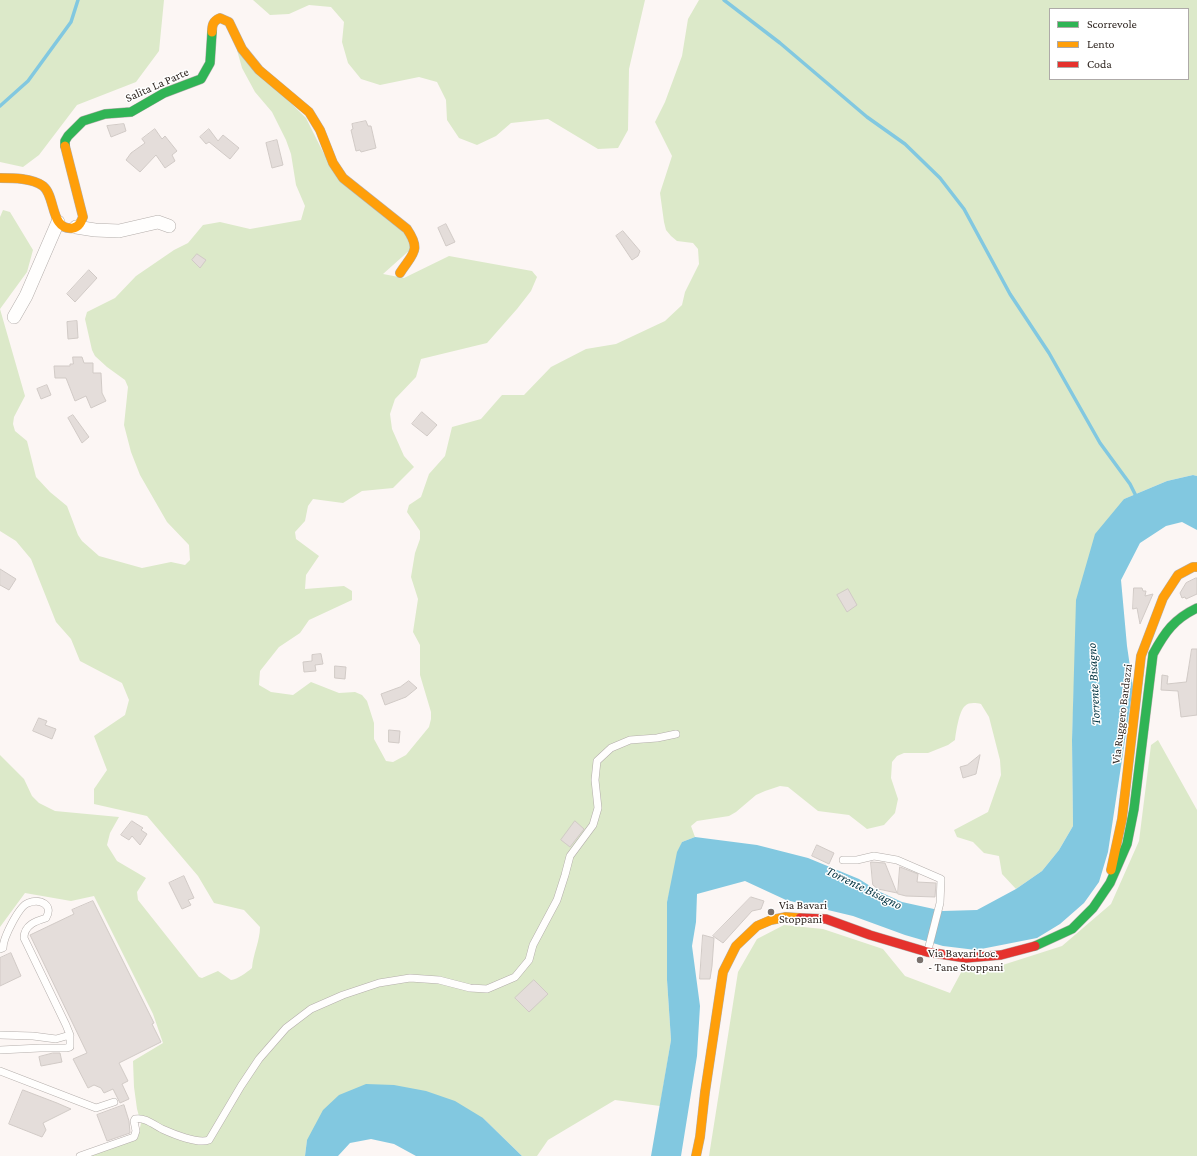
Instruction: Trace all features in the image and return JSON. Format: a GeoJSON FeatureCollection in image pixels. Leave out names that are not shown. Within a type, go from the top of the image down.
{"type":"FeatureCollection","features":[{"type":"Feature","properties":{"kind":"street","name":"Salita La Parte"},"geometry":{"type":"LineString","coordinates":[[76,227],[81,222],[83,217],[65,149],[65,141],[68,136],[83,121],[105,114],[131,112],[164,93],[201,79],[210,63],[212,25],[216,20],[224,18],[228,22],[242,49],[259,70],[309,112],[320,130],[333,163],[343,178],[407,229],[414,238],[416,246],[414,252],[400,273]]}},
{"type":"Feature","properties":{"kind":"street"},"geometry":{"type":"LineString","coordinates":[[0,178],[21,179],[35,182],[45,187],[50,196],[58,222],[64,227],[119,231],[158,222],[168,226]]}},
{"type":"Feature","properties":{"kind":"street"},"geometry":{"type":"LineString","coordinates":[[14,317],[26,296],[58,222]]}},
{"type":"Feature","properties":{"kind":"street","name":"Via Ruggero Bardazzi"},"geometry":{"type":"LineString","coordinates":[[1110,883],[1112,856],[1122,819],[1141,656],[1151,626],[1163,598],[1178,575],[1193,567],[1197,567]]}},
{"type":"Feature","properties":{"kind":"street"},"geometry":{"type":"LineString","coordinates":[[696,1156],[724,972],[736,946],[756,926],[771,920],[786,917],[826,918],[870,935],[928,947],[966,958],[1001,955],[1040,945],[1072,929],[1092,908],[1110,883],[1127,844],[1153,654],[1163,634],[1176,621],[1197,608]]}},
{"type":"Feature","properties":{"kind":"lane"},"geometry":{"type":"LineString","coordinates":[[80,1156],[134,1137],[136,1131],[134,1121],[138,1118],[196,1141],[208,1140],[241,1086],[259,1060],[286,1028],[311,1009],[343,995],[379,983],[410,978],[439,980],[470,988],[487,989],[498,986],[515,977],[529,960],[532,945],[557,900],[570,856],[593,825],[598,808],[595,780],[598,761],[611,748],[630,740],[657,738],[676,734]]}},
{"type":"Feature","properties":{"kind":"lane"},"geometry":{"type":"LineString","coordinates":[[842,860],[857,860],[874,856],[898,860],[941,879],[940,903],[928,947]]}},
{"type":"Feature","properties":{"kind":"lane"},"geometry":{"type":"LineString","coordinates":[[0,949],[3,948],[3,943],[22,906],[28,902],[35,901],[41,901],[46,904],[49,908],[49,914],[46,918],[26,928],[24,938],[70,1035],[70,1047],[66,1048],[0,1050]]}},
{"type":"Feature","properties":{"kind":"lane"},"geometry":{"type":"LineString","coordinates":[[0,1035],[33,1036],[56,1039],[70,1035]]}},
{"type":"Feature","properties":{"kind":"lane"},"geometry":{"type":"LineString","coordinates":[[0,1071],[96,1108],[114,1102]]}},
{"type":"Feature","properties":{"kind":"green space"},"geometry":{"type":"Polygon","coordinates":[[[0,0],[164,0],[159,51],[136,82],[77,105],[39,155],[23,167],[0,162],[0,0]]]}},
{"type":"Feature","properties":{"kind":"green space"},"geometry":{"type":"Polygon","coordinates":[[[253,0],[645,0],[629,69],[628,130],[618,148],[598,149],[548,119],[511,123],[496,136],[477,145],[459,138],[447,120],[446,100],[437,82],[419,77],[380,85],[361,79],[348,63],[342,42],[344,22],[331,7],[309,5],[289,14],[270,15],[253,0]]]}},
{"type":"Feature","properties":{"kind":"green space"},"geometry":{"type":"Polygon","coordinates":[[[699,0],[1197,0],[1197,476],[1193,475],[1167,481],[1124,499],[1074,687],[1072,740],[1073,826],[1059,850],[1042,871],[1016,889],[1002,874],[999,856],[984,853],[973,842],[957,837],[954,830],[988,812],[1001,775],[1000,760],[989,717],[981,704],[968,704],[961,712],[955,740],[948,745],[928,753],[904,753],[897,756],[892,762],[891,778],[898,799],[895,813],[884,825],[867,829],[849,815],[818,811],[788,787],[780,786],[756,795],[729,816],[697,821],[691,826],[695,837],[682,842],[667,902],[667,980],[671,1040],[660,1106],[615,1100],[548,1140],[537,1156],[522,1156],[483,1118],[307,1140],[305,1156],[86,1156],[138,1137],[141,1123],[137,1109],[134,1087],[133,1061],[163,1043],[153,1014],[94,896],[71,901],[25,893],[0,927],[0,755],[24,779],[32,796],[39,803],[55,811],[119,817],[110,833],[107,845],[117,861],[146,878],[137,892],[138,900],[199,977],[202,978],[218,971],[231,980],[245,974],[252,968],[260,927],[244,910],[214,903],[198,876],[147,816],[94,804],[94,789],[107,770],[94,736],[125,715],[129,700],[122,683],[80,661],[71,639],[56,622],[31,559],[16,541],[0,531],[0,309],[25,396],[14,417],[13,424],[15,431],[27,441],[36,477],[50,492],[67,506],[78,535],[82,541],[99,556],[142,568],[171,562],[185,565],[190,560],[189,545],[167,522],[140,475],[131,452],[124,425],[128,387],[125,380],[95,356],[92,350],[85,319],[87,312],[115,298],[136,276],[174,250],[188,243],[203,225],[220,222],[250,229],[301,220],[305,206],[296,185],[291,154],[286,140],[272,112],[255,92],[242,68],[237,50],[306,118],[324,154],[406,235],[411,249],[383,274],[404,278],[449,256],[532,271],[537,277],[531,291],[487,343],[421,359],[416,377],[395,399],[390,414],[392,429],[404,456],[414,467],[393,488],[362,491],[343,503],[313,499],[308,506],[305,521],[295,532],[296,539],[319,556],[306,575],[305,589],[344,586],[352,591],[352,600],[309,620],[300,633],[279,647],[260,671],[259,685],[271,692],[293,695],[311,682],[339,693],[355,692],[362,695],[367,701],[374,723],[374,739],[386,761],[393,762],[406,755],[429,727],[431,719],[431,712],[420,675],[420,645],[413,632],[418,599],[411,577],[415,553],[420,539],[420,531],[407,512],[409,505],[421,497],[429,474],[445,456],[452,427],[481,419],[502,395],[524,395],[551,367],[586,349],[616,344],[665,321],[682,305],[685,292],[699,264],[698,249],[693,243],[677,241],[666,230],[660,193],[672,156],[655,122],[665,102],[682,56],[688,19],[699,0]]]}},
{"type":"Feature","properties":{"kind":"green space"},"geometry":{"type":"Polygon","coordinates":[[[3,210],[10,212],[33,250],[27,272],[0,309],[0,217],[3,210]]]}},
{"type":"Feature","properties":{"kind":"green space"},"geometry":{"type":"Polygon","coordinates":[[[1158,740],[1197,810],[1197,1156],[709,1156],[738,972],[757,939],[784,925],[823,929],[883,949],[905,976],[950,993],[964,967],[987,970],[1062,946],[1111,904],[1139,841],[1151,745],[1158,740]]]}},
{"type":"Feature","properties":{"kind":"water","name":"Torrente Bisagno"},"geometry":{"type":"Polygon","coordinates":[[[1193,475],[1197,476],[1197,530],[1182,522],[1166,526],[1140,543],[1121,580],[1127,646],[1133,687],[1108,852],[1099,882],[1084,903],[1060,924],[1037,938],[976,950],[943,946],[905,935],[853,916],[786,900],[745,881],[697,894],[696,922],[692,946],[700,1006],[697,1056],[681,1156],[651,1156],[671,1040],[667,980],[667,902],[677,852],[682,842],[695,837],[757,845],[808,858],[859,879],[878,891],[902,902],[943,911],[977,910],[1016,889],[1042,871],[1059,850],[1073,826],[1072,740],[1076,600],[1095,534],[1124,499],[1167,481],[1193,475]]]}},
{"type":"Feature","properties":{"kind":"water"},"geometry":{"type":"Polygon","coordinates":[[[366,1084],[394,1085],[426,1091],[455,1101],[483,1118],[522,1156],[416,1156],[394,1144],[371,1139],[350,1143],[338,1156],[305,1156],[307,1140],[323,1110],[339,1095],[366,1084]]]}},
{"type":"Feature","properties":{"kind":"building"},"geometry":{"type":"Polygon","coordinates":[[[366,121],[368,126],[371,126],[376,148],[361,152],[360,150],[356,151],[351,130],[353,129],[352,124],[366,121]]]}},
{"type":"Feature","properties":{"kind":"building"},"geometry":{"type":"Polygon","coordinates":[[[124,124],[126,131],[111,137],[107,126],[124,124]]]}},
{"type":"Feature","properties":{"kind":"building"},"geometry":{"type":"Polygon","coordinates":[[[155,129],[162,139],[165,136],[177,151],[172,155],[175,161],[165,168],[156,155],[140,172],[126,160],[131,153],[145,143],[142,139],[155,129]]]}},
{"type":"Feature","properties":{"kind":"building"},"geometry":{"type":"Polygon","coordinates":[[[209,129],[218,141],[223,135],[239,148],[230,159],[209,142],[206,144],[200,137],[209,129]]]}},
{"type":"Feature","properties":{"kind":"building"},"geometry":{"type":"Polygon","coordinates":[[[277,140],[283,165],[272,168],[266,143],[277,140]]]}},
{"type":"Feature","properties":{"kind":"building"},"geometry":{"type":"Polygon","coordinates":[[[446,224],[455,242],[446,246],[438,228],[446,224]]]}},
{"type":"Feature","properties":{"kind":"building"},"geometry":{"type":"Polygon","coordinates":[[[623,231],[640,251],[638,256],[632,260],[616,236],[623,231]]]}},
{"type":"Feature","properties":{"kind":"building"},"geometry":{"type":"Polygon","coordinates":[[[197,254],[206,260],[200,268],[192,260],[197,254]]]}},
{"type":"Feature","properties":{"kind":"building"},"geometry":{"type":"Polygon","coordinates":[[[89,270],[97,278],[75,302],[67,294],[89,270]]]}},
{"type":"Feature","properties":{"kind":"building"},"geometry":{"type":"Polygon","coordinates":[[[77,321],[78,338],[68,339],[67,322],[77,321]]]}},
{"type":"Feature","properties":{"kind":"building"},"geometry":{"type":"Polygon","coordinates":[[[73,357],[82,357],[84,363],[93,363],[93,373],[101,373],[102,393],[106,401],[91,408],[86,396],[75,401],[66,378],[55,378],[54,366],[70,366],[70,364],[73,364],[73,357]]]}},
{"type":"Feature","properties":{"kind":"building"},"geometry":{"type":"Polygon","coordinates":[[[47,385],[51,395],[41,399],[37,389],[47,385]]]}},
{"type":"Feature","properties":{"kind":"building"},"geometry":{"type":"Polygon","coordinates":[[[422,412],[437,425],[427,436],[412,424],[422,412]]]}},
{"type":"Feature","properties":{"kind":"building"},"geometry":{"type":"Polygon","coordinates":[[[73,415],[89,437],[82,443],[68,418],[73,415]]]}},
{"type":"Feature","properties":{"kind":"building"},"geometry":{"type":"Polygon","coordinates":[[[0,569],[16,579],[9,590],[0,585],[0,569]]]}},
{"type":"Feature","properties":{"kind":"building"},"geometry":{"type":"Polygon","coordinates":[[[1196,578],[1197,594],[1186,599],[1185,597],[1182,598],[1180,593],[1186,583],[1196,578]]]}},
{"type":"Feature","properties":{"kind":"building"},"geometry":{"type":"Polygon","coordinates":[[[1134,588],[1142,588],[1143,591],[1146,591],[1145,596],[1153,594],[1140,624],[1137,608],[1133,609],[1134,588]]]}},
{"type":"Feature","properties":{"kind":"building"},"geometry":{"type":"Polygon","coordinates":[[[848,589],[857,605],[847,612],[837,595],[848,589]]]}},
{"type":"Feature","properties":{"kind":"building"},"geometry":{"type":"Polygon","coordinates":[[[1192,649],[1197,649],[1197,715],[1181,717],[1178,691],[1161,690],[1162,675],[1168,676],[1167,684],[1186,682],[1192,649]]]}},
{"type":"Feature","properties":{"kind":"building"},"geometry":{"type":"Polygon","coordinates":[[[321,654],[323,664],[315,665],[316,671],[304,672],[303,662],[312,661],[312,655],[321,654]]]}},
{"type":"Feature","properties":{"kind":"building"},"geometry":{"type":"Polygon","coordinates":[[[335,666],[346,667],[345,679],[335,678],[335,666]]]}},
{"type":"Feature","properties":{"kind":"building"},"geometry":{"type":"Polygon","coordinates":[[[409,681],[417,688],[406,697],[385,705],[381,694],[400,687],[409,681]]]}},
{"type":"Feature","properties":{"kind":"building"},"geometry":{"type":"Polygon","coordinates":[[[39,718],[47,721],[45,725],[56,729],[52,739],[33,731],[39,718]]]}},
{"type":"Feature","properties":{"kind":"building"},"geometry":{"type":"Polygon","coordinates":[[[389,730],[400,731],[399,743],[389,742],[389,730]]]}},
{"type":"Feature","properties":{"kind":"building"},"geometry":{"type":"Polygon","coordinates":[[[980,755],[976,774],[963,778],[960,767],[967,765],[980,755]]]}},
{"type":"Feature","properties":{"kind":"building"},"geometry":{"type":"Polygon","coordinates":[[[132,821],[143,828],[141,830],[147,834],[140,845],[132,836],[129,840],[121,835],[132,821]]]}},
{"type":"Feature","properties":{"kind":"building"},"geometry":{"type":"Polygon","coordinates":[[[575,821],[584,829],[570,847],[561,840],[575,821]]]}},
{"type":"Feature","properties":{"kind":"building"},"geometry":{"type":"Polygon","coordinates":[[[817,845],[834,853],[829,864],[812,856],[817,845]]]}},
{"type":"Feature","properties":{"kind":"building"},"geometry":{"type":"Polygon","coordinates":[[[871,862],[885,863],[897,893],[878,889],[873,885],[871,862]]]}},
{"type":"Feature","properties":{"kind":"building"},"geometry":{"type":"Polygon","coordinates":[[[900,867],[918,874],[917,882],[936,883],[935,897],[906,896],[898,894],[900,867]]]}},
{"type":"Feature","properties":{"kind":"building"},"geometry":{"type":"Polygon","coordinates":[[[184,876],[194,898],[188,900],[191,905],[182,909],[169,883],[184,876]]]}},
{"type":"Feature","properties":{"kind":"building"},"geometry":{"type":"Polygon","coordinates":[[[751,897],[764,901],[761,909],[752,911],[723,943],[713,936],[751,897]]]}},
{"type":"Feature","properties":{"kind":"building"},"geometry":{"type":"Polygon","coordinates":[[[93,901],[154,1023],[152,1024],[161,1042],[119,1063],[128,1081],[122,1084],[129,1099],[120,1103],[113,1089],[104,1093],[101,1088],[94,1085],[88,1088],[73,1059],[87,1053],[30,935],[74,914],[72,910],[93,901]]]}},
{"type":"Feature","properties":{"kind":"building"},"geometry":{"type":"Polygon","coordinates":[[[703,935],[714,938],[710,979],[700,979],[703,935]]]}},
{"type":"Feature","properties":{"kind":"building"},"geometry":{"type":"Polygon","coordinates":[[[11,953],[21,976],[0,986],[0,958],[11,953]]]}},
{"type":"Feature","properties":{"kind":"building"},"geometry":{"type":"Polygon","coordinates":[[[534,980],[548,994],[529,1012],[515,998],[534,980]]]}},
{"type":"Feature","properties":{"kind":"building"},"geometry":{"type":"Polygon","coordinates":[[[53,1053],[60,1053],[62,1062],[41,1066],[39,1057],[53,1053]]]}},
{"type":"Feature","properties":{"kind":"building"},"geometry":{"type":"Polygon","coordinates":[[[23,1090],[71,1109],[43,1123],[46,1130],[42,1137],[9,1124],[23,1090]]]}},
{"type":"Feature","properties":{"kind":"building"},"geometry":{"type":"Polygon","coordinates":[[[124,1105],[129,1121],[130,1133],[107,1141],[97,1115],[124,1105]]]}},
{"type":"Feature","properties":{"kind":"waterway"},"geometry":{"type":"LineString","coordinates":[[0,106],[28,81],[71,22],[78,0]]}},
{"type":"Feature","properties":{"kind":"waterway"},"geometry":{"type":"LineString","coordinates":[[724,0],[780,43],[867,117],[905,144],[940,178],[964,209],[1010,294],[1049,353],[1100,443],[1130,484],[1137,498]]}},
{"type":"Feature","properties":{"kind":"traffic: fast"},"geometry":{"type":"LineString","coordinates":[[65,146],[65,141],[68,136],[83,121],[105,114],[131,112],[164,93],[201,79],[210,63],[212,32]]}},
{"type":"Feature","properties":{"kind":"traffic: fast"},"geometry":{"type":"LineString","coordinates":[[1035,946],[1072,929],[1093,908],[1110,883],[1127,844],[1134,809],[1153,654],[1171,627],[1182,617],[1197,608]]}},
{"type":"Feature","properties":{"kind":"traffic: slow"},"geometry":{"type":"LineString","coordinates":[[212,32],[212,27],[216,20],[220,18],[229,22],[242,49],[259,70],[309,112],[320,130],[333,163],[343,178],[407,229],[414,242],[415,248],[414,252],[400,273]]}},
{"type":"Feature","properties":{"kind":"traffic: slow"},"geometry":{"type":"LineString","coordinates":[[0,178],[16,178],[39,183],[47,191],[60,224],[66,227],[77,227],[83,217],[65,146]]}},
{"type":"Feature","properties":{"kind":"traffic: slow"},"geometry":{"type":"LineString","coordinates":[[1111,870],[1122,819],[1141,656],[1163,598],[1178,575],[1193,567],[1197,567]]}},
{"type":"Feature","properties":{"kind":"traffic: slow"},"geometry":{"type":"LineString","coordinates":[[696,1156],[723,972],[736,946],[757,926],[771,920],[786,917],[800,918]]}},
{"type":"Feature","properties":{"kind":"traffic: jam"},"geometry":{"type":"LineString","coordinates":[[800,918],[826,919],[870,935],[927,952],[966,958],[1001,955],[1035,946]]}},
{"type":"Feature","properties":{"kind":"place","name":"Via Bavari Stoppani"},"geometry":{"type":"Point","coordinates":[771,912]}},
{"type":"Feature","properties":{"kind":"place","name":"Via Bavari Loc. - Tane Stoppani"},"geometry":{"type":"Point","coordinates":[920,960]}}]}
